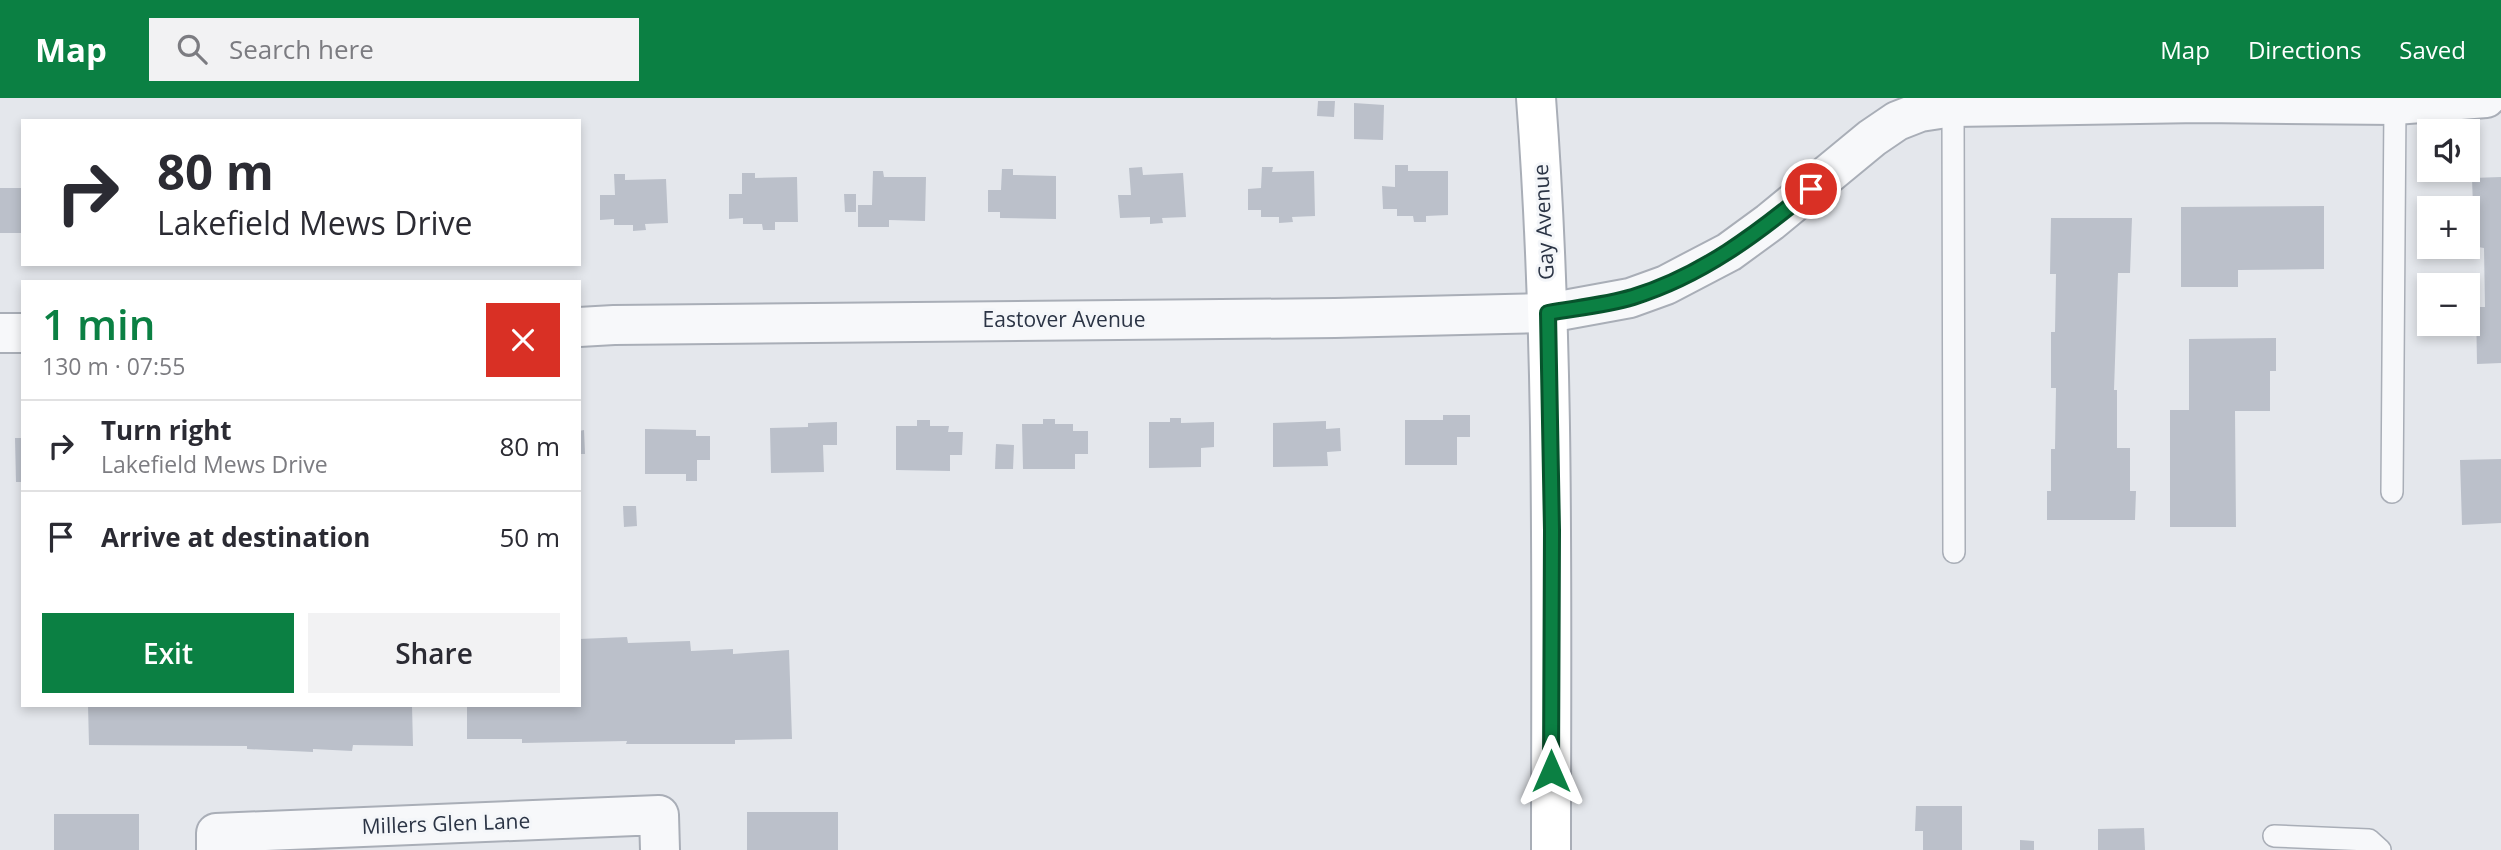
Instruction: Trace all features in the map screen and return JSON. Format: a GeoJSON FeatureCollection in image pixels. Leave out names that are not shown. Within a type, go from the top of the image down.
{"type":"FeatureCollection","features":[{"type":"Feature","properties":{"kind":"street","name":"Gay Avenue"},"geometry":{"type":"LineString","coordinates":[[1536,98],[1548,313],[1552,530],[1551,850]]}},
{"type":"Feature","properties":{"kind":"street","name":"Eastover Avenue"},"geometry":{"type":"LineString","coordinates":[[581,327],[1548,313],[1630,298],[1666,285],[1729,252],[1872,138],[1897,121],[1920,112],[1953,107],[2200,103],[2395,105],[2486,98]]}},
{"type":"Feature","properties":{"kind":"street"},"geometry":{"type":"LineString","coordinates":[[0,333],[21,333]]}},
{"type":"Feature","properties":{"kind":"street","name":"Millers Glen Lane"},"geometry":{"type":"LineString","coordinates":[[216,850],[216,833],[659,815],[660,850]]}},
{"type":"Feature","properties":{"kind":"lane"},"geometry":{"type":"LineString","coordinates":[[2392,492],[2395,105]]}},
{"type":"Feature","properties":{"kind":"lane"},"geometry":{"type":"LineString","coordinates":[[1953,107],[1954,552]]}},
{"type":"Feature","properties":{"kind":"lane"},"geometry":{"type":"LineString","coordinates":[[2274,835],[2369,840],[2380,850]]}},
{"type":"Feature","properties":{"kind":"building"},"geometry":{"type":"Polygon","coordinates":[[[1318,101],[1335,101],[1334,117],[1317,116],[1318,101]]]}},
{"type":"Feature","properties":{"kind":"building"},"geometry":{"type":"Polygon","coordinates":[[[1354,103],[1384,105],[1383,140],[1354,139],[1354,103]]]}},
{"type":"Feature","properties":{"kind":"building"},"geometry":{"type":"Polygon","coordinates":[[[1395,165],[1408,165],[1408,171],[1448,171],[1448,215],[1426,216],[1426,222],[1414,222],[1413,216],[1397,216],[1397,209],[1383,209],[1382,186],[1395,187],[1395,165]]]}},
{"type":"Feature","properties":{"kind":"building"},"geometry":{"type":"Polygon","coordinates":[[[1142,167],[1143,175],[1183,173],[1186,217],[1162,218],[1163,223],[1150,224],[1150,217],[1120,218],[1118,195],[1131,195],[1129,168],[1142,167]]]}},
{"type":"Feature","properties":{"kind":"building"},"geometry":{"type":"Polygon","coordinates":[[[1262,167],[1273,167],[1272,172],[1314,171],[1315,216],[1292,217],[1293,222],[1279,223],[1279,217],[1261,217],[1261,210],[1248,210],[1248,189],[1261,188],[1262,167]]]}},
{"type":"Feature","properties":{"kind":"building"},"geometry":{"type":"Polygon","coordinates":[[[1002,169],[1013,169],[1013,175],[1056,176],[1056,219],[1000,218],[1000,212],[988,212],[988,190],[1001,190],[1002,169]]]}},
{"type":"Feature","properties":{"kind":"building"},"geometry":{"type":"Polygon","coordinates":[[[873,171],[883,171],[884,177],[926,177],[925,221],[889,220],[889,227],[858,227],[858,205],[872,205],[873,171]]]}},
{"type":"Feature","properties":{"kind":"building"},"geometry":{"type":"Polygon","coordinates":[[[742,173],[755,173],[755,178],[797,177],[798,222],[775,222],[775,230],[763,230],[762,224],[743,224],[743,218],[729,219],[729,194],[742,194],[742,173]]]}},
{"type":"Feature","properties":{"kind":"building"},"geometry":{"type":"Polygon","coordinates":[[[614,174],[625,174],[625,180],[666,179],[668,223],[645,224],[646,230],[633,231],[633,225],[614,225],[614,219],[600,220],[600,195],[615,195],[614,174]]]}},
{"type":"Feature","properties":{"kind":"building"},"geometry":{"type":"Polygon","coordinates":[[[2501,177],[2501,363],[2477,364],[2480,307],[2485,307],[2484,248],[2480,247],[2480,196],[2473,196],[2472,182],[2480,182],[2480,178],[2501,177]]]}},
{"type":"Feature","properties":{"kind":"building"},"geometry":{"type":"Polygon","coordinates":[[[0,188],[21,188],[21,233],[0,233],[0,188]]]}},
{"type":"Feature","properties":{"kind":"building"},"geometry":{"type":"Polygon","coordinates":[[[844,194],[856,194],[856,212],[845,212],[844,194]]]}},
{"type":"Feature","properties":{"kind":"building"},"geometry":{"type":"Polygon","coordinates":[[[2324,206],[2324,269],[2238,270],[2238,287],[2181,287],[2181,207],[2324,206]]]}},
{"type":"Feature","properties":{"kind":"building"},"geometry":{"type":"Polygon","coordinates":[[[2051,218],[2132,218],[2130,273],[2118,273],[2114,390],[2117,390],[2117,448],[2130,448],[2130,491],[2136,491],[2135,520],[2047,520],[2047,491],[2051,491],[2051,449],[2055,449],[2056,388],[2051,388],[2051,332],[2055,332],[2056,274],[2050,274],[2051,218]]]}},
{"type":"Feature","properties":{"kind":"building"},"geometry":{"type":"Polygon","coordinates":[[[2276,338],[2276,371],[2270,371],[2270,411],[2235,411],[2236,527],[2170,527],[2170,410],[2189,410],[2189,339],[2276,338]]]}},
{"type":"Feature","properties":{"kind":"building"},"geometry":{"type":"Polygon","coordinates":[[[1443,415],[1470,415],[1470,437],[1457,437],[1457,465],[1405,465],[1405,420],[1443,420],[1443,415]]]}},
{"type":"Feature","properties":{"kind":"building"},"geometry":{"type":"Polygon","coordinates":[[[1170,418],[1181,418],[1181,423],[1214,422],[1214,447],[1201,448],[1201,467],[1149,468],[1149,422],[1170,422],[1170,418]]]}},
{"type":"Feature","properties":{"kind":"building"},"geometry":{"type":"Polygon","coordinates":[[[1043,419],[1055,419],[1055,424],[1073,424],[1073,431],[1088,431],[1088,454],[1075,454],[1075,469],[1023,469],[1022,424],[1043,424],[1043,419]]]}},
{"type":"Feature","properties":{"kind":"building"},"geometry":{"type":"Polygon","coordinates":[[[917,420],[930,420],[930,426],[949,426],[948,432],[963,432],[962,455],[950,455],[950,471],[896,470],[896,426],[917,426],[917,420]]]}},
{"type":"Feature","properties":{"kind":"building"},"geometry":{"type":"Polygon","coordinates":[[[1326,421],[1326,429],[1340,428],[1341,451],[1327,452],[1328,466],[1273,467],[1273,423],[1326,421]]]}},
{"type":"Feature","properties":{"kind":"building"},"geometry":{"type":"Polygon","coordinates":[[[837,422],[837,445],[823,445],[824,472],[771,473],[770,428],[808,427],[808,423],[837,422]]]}},
{"type":"Feature","properties":{"kind":"building"},"geometry":{"type":"Polygon","coordinates":[[[645,429],[696,430],[696,436],[710,436],[710,460],[697,460],[697,481],[686,481],[686,474],[645,474],[645,429]]]}},
{"type":"Feature","properties":{"kind":"building"},"geometry":{"type":"Polygon","coordinates":[[[584,430],[585,454],[581,454],[581,431],[584,430]]]}},
{"type":"Feature","properties":{"kind":"building"},"geometry":{"type":"Polygon","coordinates":[[[15,438],[21,438],[21,482],[16,482],[15,438]]]}},
{"type":"Feature","properties":{"kind":"building"},"geometry":{"type":"Polygon","coordinates":[[[996,444],[1014,445],[1013,469],[995,469],[996,444]]]}},
{"type":"Feature","properties":{"kind":"building"},"geometry":{"type":"Polygon","coordinates":[[[2501,459],[2501,523],[2462,525],[2460,460],[2501,459]]]}},
{"type":"Feature","properties":{"kind":"building"},"geometry":{"type":"Polygon","coordinates":[[[623,506],[636,506],[637,526],[624,527],[623,506]]]}},
{"type":"Feature","properties":{"kind":"building"},"geometry":{"type":"Polygon","coordinates":[[[627,637],[628,643],[690,641],[691,651],[733,649],[733,654],[789,650],[792,739],[735,740],[735,744],[626,744],[627,741],[522,743],[522,739],[467,739],[467,707],[581,707],[581,639],[627,637]]]}},
{"type":"Feature","properties":{"kind":"building"},"geometry":{"type":"Polygon","coordinates":[[[88,707],[412,707],[413,746],[353,745],[352,751],[313,749],[313,752],[247,749],[247,746],[89,745],[88,707]]]}},
{"type":"Feature","properties":{"kind":"building"},"geometry":{"type":"Polygon","coordinates":[[[1916,806],[1962,806],[1962,850],[1923,850],[1923,831],[1915,831],[1916,806]]]}},
{"type":"Feature","properties":{"kind":"building"},"geometry":{"type":"Polygon","coordinates":[[[747,812],[838,812],[838,850],[747,850],[747,812]]]}},
{"type":"Feature","properties":{"kind":"building"},"geometry":{"type":"Polygon","coordinates":[[[54,814],[139,814],[139,850],[54,850],[54,814]]]}},
{"type":"Feature","properties":{"kind":"building"},"geometry":{"type":"Polygon","coordinates":[[[2144,828],[2145,850],[2098,850],[2098,829],[2144,828]]]}},
{"type":"Feature","properties":{"kind":"building"},"geometry":{"type":"Polygon","coordinates":[[[2020,840],[2034,841],[2034,850],[2020,850],[2020,840]]]}},
{"type":"Feature","properties":{"kind":"route"},"geometry":{"type":"LineString","coordinates":[[1551,771],[1552,530],[1548,313],[1630,298],[1666,285],[1729,252],[1811,189]]}}]}
